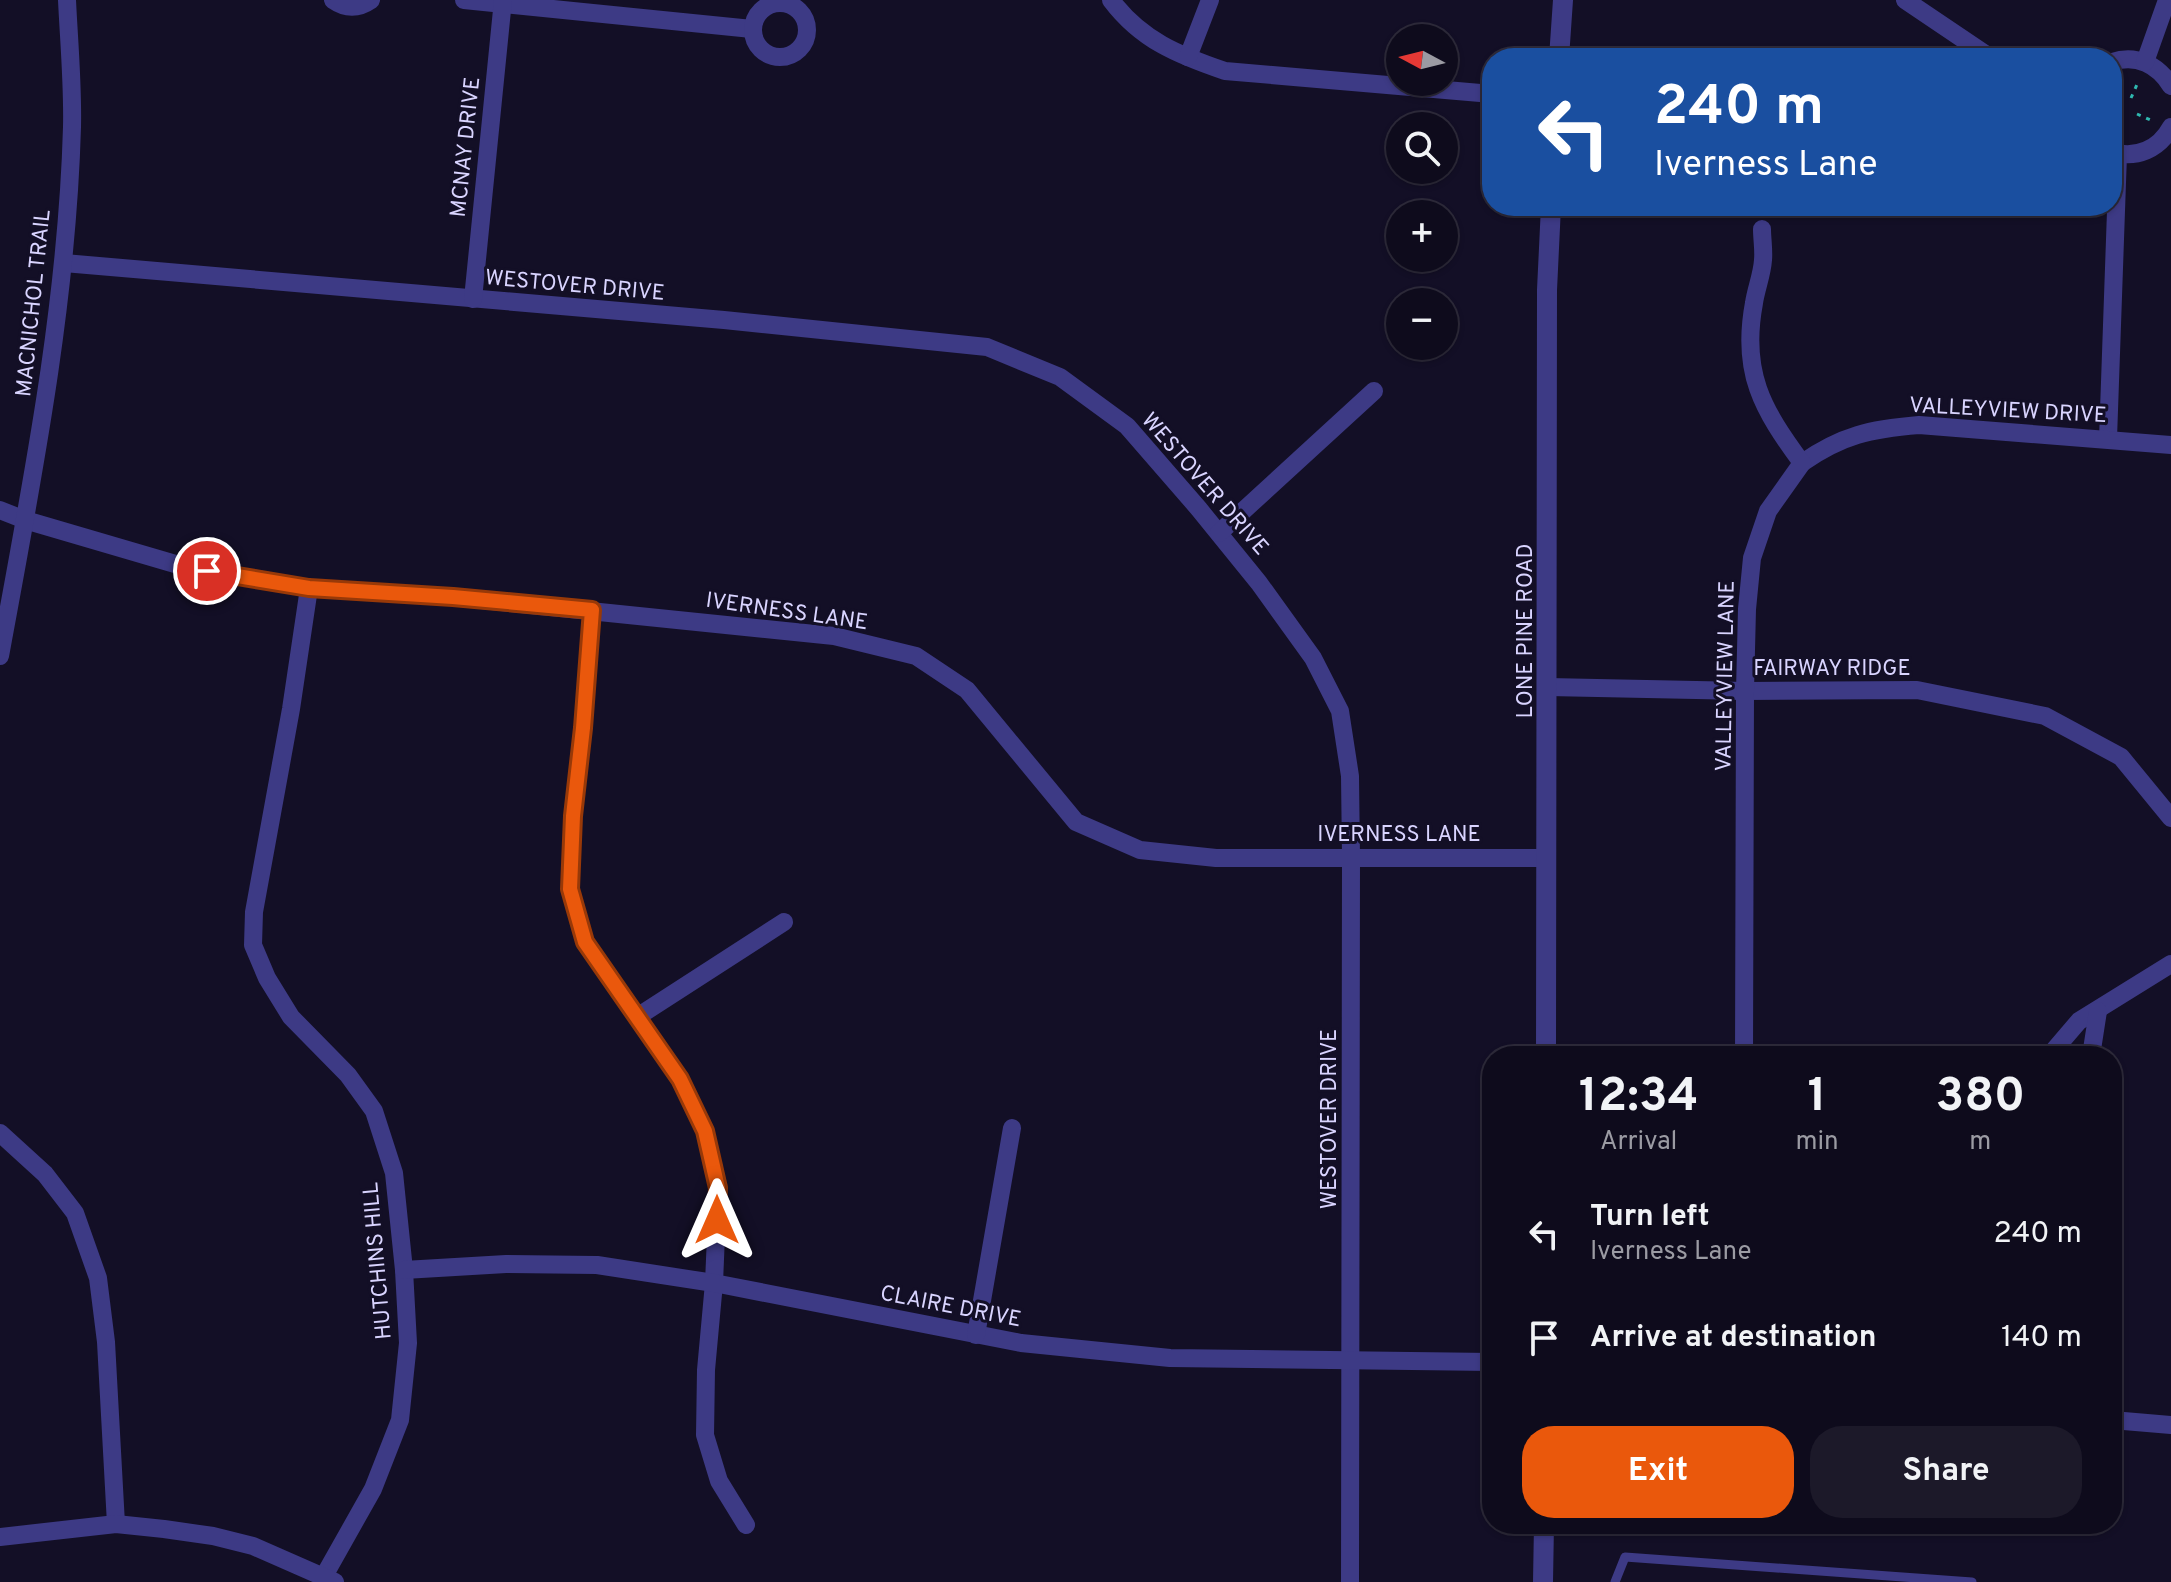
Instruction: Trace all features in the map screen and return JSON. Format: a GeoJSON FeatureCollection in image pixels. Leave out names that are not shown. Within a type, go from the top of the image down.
{"type":"FeatureCollection","features":[{"type":"Feature","properties":{"kind":"street","name":"MACNICHOL TRAIL"},"geometry":{"type":"LineString","coordinates":[[0,656],[51,366],[64,263],[72,125],[67,0]]}},
{"type":"Feature","properties":{"kind":"street"},"geometry":{"type":"LineString","coordinates":[[333,0],[352,8],[371,0]]}},
{"type":"Feature","properties":{"kind":"street"},"geometry":{"type":"LineString","coordinates":[[464,0],[752,29]]}},
{"type":"Feature","properties":{"kind":"street"},"geometry":{"type":"LineString","coordinates":[[1111,0],[1125,19],[1153,40],[1225,71],[1482,93]]}},
{"type":"Feature","properties":{"kind":"street"},"geometry":{"type":"LineString","coordinates":[[1188,57],[1210,0]]}},
{"type":"Feature","properties":{"kind":"street"},"geometry":{"type":"LineString","coordinates":[[1560,48],[1563,0]]}},
{"type":"Feature","properties":{"kind":"street"},"geometry":{"type":"LineString","coordinates":[[1905,0],[1976,48]]}},
{"type":"Feature","properties":{"kind":"street"},"geometry":{"type":"LineString","coordinates":[[2145,62],[2167,0]]}},
{"type":"Feature","properties":{"kind":"street","name":"MCNAY DRIVE"},"geometry":{"type":"LineString","coordinates":[[473,299],[503,2]]}},
{"type":"Feature","properties":{"kind":"street"},"geometry":{"type":"LineString","coordinates":[[2122,59],[2145,62],[2165,76],[2171,86]]}},
{"type":"Feature","properties":{"kind":"street"},"geometry":{"type":"LineString","coordinates":[[2122,154],[2144,152],[2155,146],[2171,127]]}},
{"type":"Feature","properties":{"kind":"street","name":"LONE PINE ROAD"},"geometry":{"type":"LineString","coordinates":[[1546,1046],[1547,290],[1551,216]]}},
{"type":"Feature","properties":{"kind":"street"},"geometry":{"type":"LineString","coordinates":[[2108,439],[2113,216]]}},
{"type":"Feature","properties":{"kind":"street"},"geometry":{"type":"LineString","coordinates":[[1762,229],[1763,259],[1753,304],[1749,343],[1752,369],[1761,399],[1777,429],[1802,463]]}},
{"type":"Feature","properties":{"kind":"street","name":"WESTOVER DRIVE"},"geometry":{"type":"LineString","coordinates":[[64,263],[740,321],[987,347],[1060,377],[1127,426],[1259,583],[1313,658],[1340,711],[1350,776],[1351,857],[1350,1582]]}},
{"type":"Feature","properties":{"kind":"street"},"geometry":{"type":"LineString","coordinates":[[1219,533],[1374,391]]}},
{"type":"Feature","properties":{"kind":"street","name":"VALLEYVIEW DRIVE"},"geometry":{"type":"LineString","coordinates":[[1802,463],[1847,437],[1884,428],[1919,425],[2171,445]]}},
{"type":"Feature","properties":{"kind":"street","name":"VALLEYVIEW LANE"},"geometry":{"type":"LineString","coordinates":[[1744,1046],[1745,691],[1752,558],[1768,511],[1802,463]]}},
{"type":"Feature","properties":{"kind":"street","name":"IVERNESS LANE"},"geometry":{"type":"LineString","coordinates":[[0,510],[182,566],[309,588],[453,597],[834,636],[916,656],[967,690],[1076,822],[1140,850],[1216,858],[1547,858]]}},
{"type":"Feature","properties":{"kind":"street","name":"HUTCHINS HILL"},"geometry":{"type":"LineString","coordinates":[[309,588],[291,709],[254,912],[253,945],[267,978],[291,1017],[348,1075],[374,1111],[394,1173],[408,1343],[400,1420],[373,1489],[330,1579]]}},
{"type":"Feature","properties":{"kind":"street"},"geometry":{"type":"LineString","coordinates":[[592,610],[573,816],[570,889],[585,942],[680,1079],[705,1131],[718,1188],[706,1370],[705,1435],[719,1481],[746,1525]]}},
{"type":"Feature","properties":{"kind":"street","name":"FAIRWAY RIDGE"},"geometry":{"type":"LineString","coordinates":[[1548,687],[1917,690],[2045,716],[2121,757],[2171,818]]}},
{"type":"Feature","properties":{"kind":"street"},"geometry":{"type":"LineString","coordinates":[[637,1017],[784,922]]}},
{"type":"Feature","properties":{"kind":"street"},"geometry":{"type":"LineString","coordinates":[[2059,1046],[2079,1021],[2171,964]]}},
{"type":"Feature","properties":{"kind":"street"},"geometry":{"type":"LineString","coordinates":[[2093,1046],[2098,1011]]}},
{"type":"Feature","properties":{"kind":"street"},"geometry":{"type":"LineString","coordinates":[[976,1335],[1012,1128]]}},
{"type":"Feature","properties":{"kind":"street"},"geometry":{"type":"LineString","coordinates":[[0,1133],[45,1174],[75,1213],[98,1278],[106,1342],[116,1524]]}},
{"type":"Feature","properties":{"kind":"street","name":"CLAIRE DRIVE"},"geometry":{"type":"LineString","coordinates":[[404,1270],[506,1264],[597,1265],[714,1283],[1021,1343],[1170,1358],[1482,1362]]}},
{"type":"Feature","properties":{"kind":"street"},"geometry":{"type":"LineString","coordinates":[[2122,1421],[2171,1425]]}},
{"type":"Feature","properties":{"kind":"street"},"geometry":{"type":"LineString","coordinates":[[0,1537],[116,1524],[213,1536],[253,1546],[330,1579]]}},
{"type":"Feature","properties":{"kind":"street"},"geometry":{"type":"LineString","coordinates":[[1543,1582],[1544,1534]]}},
{"type":"Feature","properties":{"kind":"lane"},"geometry":{"type":"LineString","coordinates":[[1615,1582],[1625,1557],[1972,1582]]}},
{"type":"Feature","properties":{"kind":"route"},"geometry":{"type":"LineString","coordinates":[[207,571],[309,588],[592,610],[573,816],[570,889],[585,942],[680,1079],[705,1131],[718,1188],[717,1220]]}}]}
